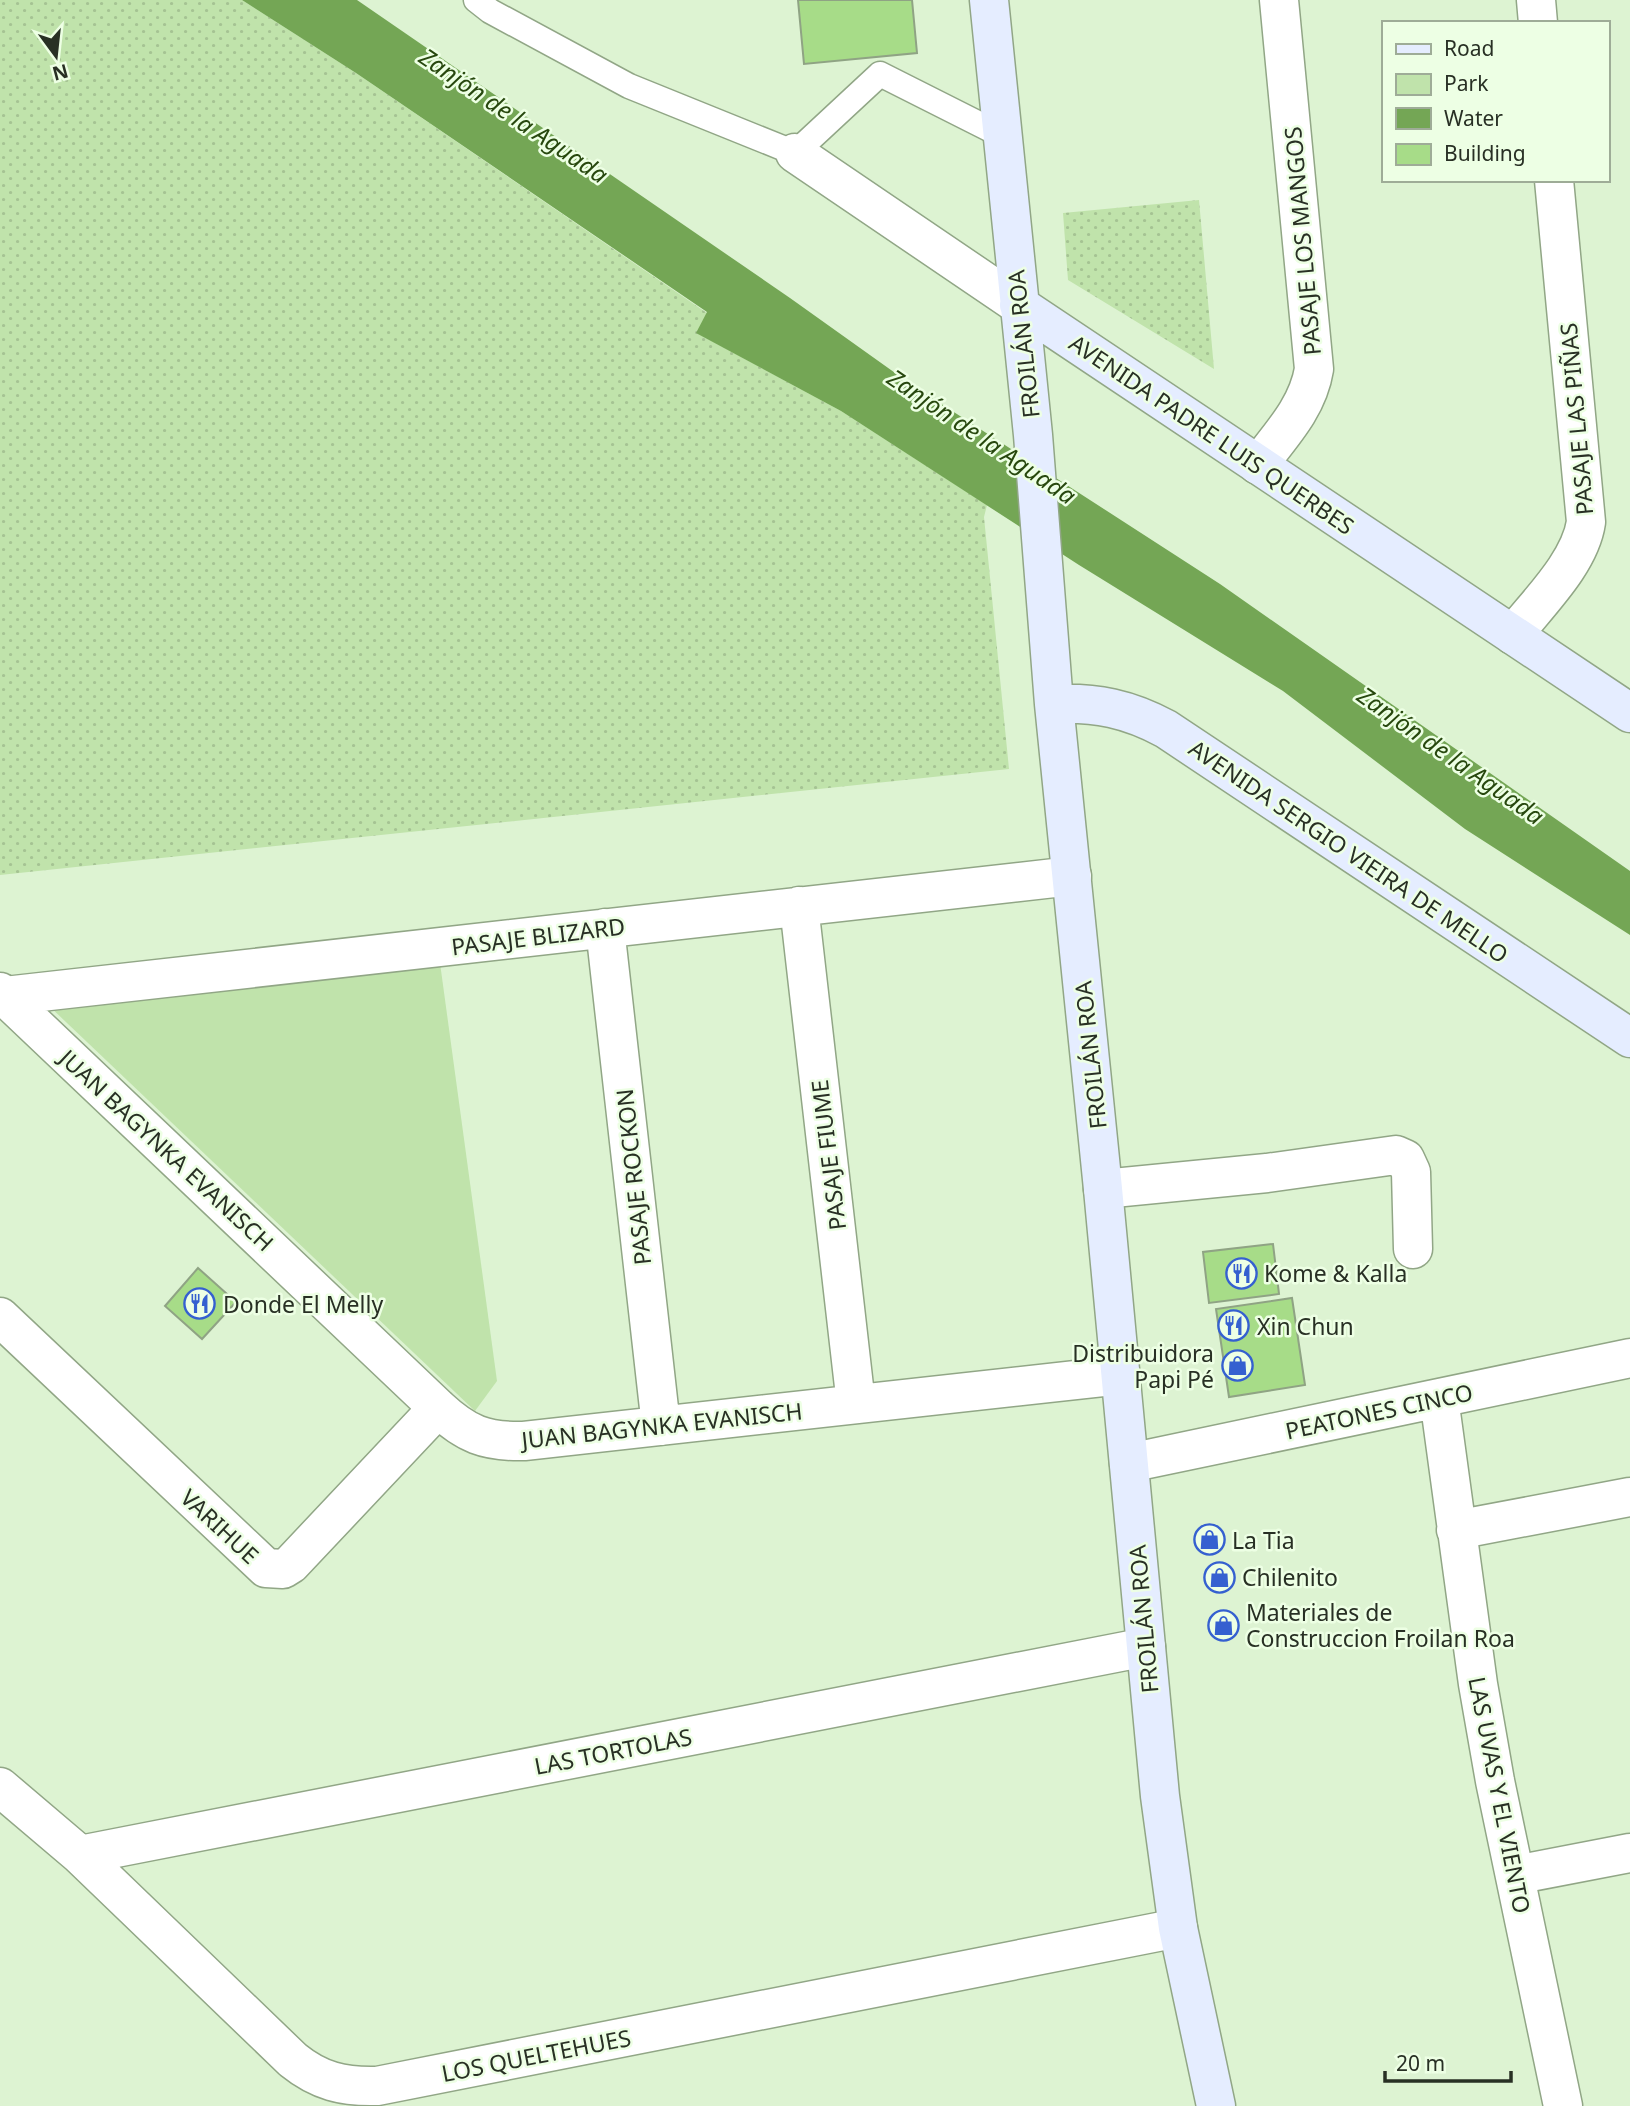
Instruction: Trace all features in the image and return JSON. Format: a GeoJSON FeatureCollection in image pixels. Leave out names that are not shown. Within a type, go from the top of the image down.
{"type":"FeatureCollection","features":[{"type":"Feature","properties":{"kind":"main road","name":"FROILÁN ROA"},"geometry":{"type":"LineString","coordinates":[[989,0],[1033,435],[1054,705],[1103,1189],[1161,1810],[1178,1928],[1216,2106]]}},
{"type":"Feature","properties":{"kind":"main road","name":"AVENIDA PADRE LUIS QUERBES"},"geometry":{"type":"LineString","coordinates":[[1019,305],[1630,713]]}},
{"type":"Feature","properties":{"kind":"main road","name":"AVENIDA SERGIO VIEIRA DE MELLO"},"geometry":{"type":"LineString","coordinates":[[1054,705],[1104,705],[1136,714],[1166,729],[1630,1038]]}},
{"type":"Feature","properties":{"kind":"street","name":"PASAJE LOS MANGOS"},"geometry":{"type":"LineString","coordinates":[[1258,465],[1300,409],[1312,383],[1314,369],[1279,0]]}},
{"type":"Feature","properties":{"kind":"street"},"geometry":{"type":"LineString","coordinates":[[1536,0],[1538,21]]}},
{"type":"Feature","properties":{"kind":"street","name":"AVENIDA PADRE LUIS QUERBES"},"geometry":{"type":"LineString","coordinates":[[795,153],[1019,305]]}},
{"type":"Feature","properties":{"kind":"street","name":"PASAJE LAS PIÑAS"},"geometry":{"type":"LineString","coordinates":[[1513,635],[1571,560],[1584,535],[1586,522],[1554,182]]}},
{"type":"Feature","properties":{"kind":"street","name":"PASAJE BLIZARD"},"geometry":{"type":"LineString","coordinates":[[3,994],[1072,876]]}},
{"type":"Feature","properties":{"kind":"street","name":"PASAJE FIUME"},"geometry":{"type":"LineString","coordinates":[[799,906],[856,1404]]}},
{"type":"Feature","properties":{"kind":"street","name":"PASAJE ROCKON"},"geometry":{"type":"LineString","coordinates":[[606,928],[661,1426]]}},
{"type":"Feature","properties":{"kind":"street","name":"JUAN BAGYNKA EVANISCH"},"geometry":{"type":"LineString","coordinates":[[3,994],[438,1408],[463,1429],[478,1436],[501,1441],[524,1441],[1121,1375]]}},
{"type":"Feature","properties":{"kind":"street"},"geometry":{"type":"LineString","coordinates":[[1103,1189],[1396,1155],[1405,1159],[1410,1172],[1413,1249]]}},
{"type":"Feature","properties":{"kind":"street","name":"VARIHUE"},"geometry":{"type":"LineString","coordinates":[[0,1317],[266,1568],[283,1569],[291,1564],[438,1408]]}},
{"type":"Feature","properties":{"kind":"street","name":"PEATONES CINCO"},"geometry":{"type":"LineString","coordinates":[[1129,1463],[1630,1358]]}},
{"type":"Feature","properties":{"kind":"street","name":"LAS UVAS Y EL VIENTO"},"geometry":{"type":"LineString","coordinates":[[1439,1398],[1478,1685],[1563,2106]]}},
{"type":"Feature","properties":{"kind":"street"},"geometry":{"type":"LineString","coordinates":[[1456,1530],[1630,1497]]}},
{"type":"Feature","properties":{"kind":"street","name":"LAS TORTOLAS"},"geometry":{"type":"LineString","coordinates":[[80,1854],[1146,1647]]}},
{"type":"Feature","properties":{"kind":"street","name":"LOS QUELTEHUES"},"geometry":{"type":"LineString","coordinates":[[0,1787],[80,1854],[293,2060],[309,2073],[352,2087],[377,2086],[1178,1928]]}},
{"type":"Feature","properties":{"kind":"street"},"geometry":{"type":"LineString","coordinates":[[1515,1875],[1630,1853]]}},
{"type":"Feature","properties":{"kind":"lane"},"geometry":{"type":"LineString","coordinates":[[476,0],[629,86],[795,153],[880,65],[1003,136]]}},
{"type":"Feature","properties":{"kind":"green space"},"geometry":{"type":"Polygon","coordinates":[[[0,0],[242,0],[356,73],[707,313],[697,333],[841,411],[987,505],[984,517],[1009,769],[0,875],[0,0]]]}},
{"type":"Feature","properties":{"kind":"green space"},"geometry":{"type":"Polygon","coordinates":[[[1199,200],[1214,369],[1068,280],[1063,213],[1199,200]]]}},
{"type":"Feature","properties":{"kind":"green space"},"geometry":{"type":"Polygon","coordinates":[[[440,963],[497,1381],[475,1411],[47,1004],[440,963]]]}},
{"type":"Feature","properties":{"kind":"water","name":"Zanjón de la Aguada"},"geometry":{"type":"Polygon","coordinates":[[[242,0],[357,0],[912,385],[1220,584],[1630,871],[1630,935],[1465,829],[1283,691],[1079,565],[841,411],[696,333],[707,312],[356,73],[242,0]]]}},
{"type":"Feature","properties":{"kind":"building"},"geometry":{"type":"Polygon","coordinates":[[[798,0],[912,0],[917,53],[804,64],[798,0]]]}},
{"type":"Feature","properties":{"kind":"building","name":"Kome & Kalla"},"geometry":{"type":"Polygon","coordinates":[[[1273,1244],[1279,1294],[1209,1303],[1203,1252],[1273,1244]]]}},
{"type":"Feature","properties":{"kind":"building","name":"Donde El Melly"},"geometry":{"type":"Polygon","coordinates":[[[198,1268],[236,1302],[202,1339],[165,1306],[198,1268]]]}},
{"type":"Feature","properties":{"kind":"building"},"geometry":{"type":"Polygon","coordinates":[[[1292,1298],[1305,1385],[1229,1397],[1216,1309],[1292,1298]]]}},
{"type":"Feature","properties":{"kind":"place","name":"Kome & Kalla"},"geometry":{"type":"Point","coordinates":[1241,1273]}},
{"type":"Feature","properties":{"kind":"place","name":"Donde El Melly"},"geometry":{"type":"Point","coordinates":[200,1304]}},
{"type":"Feature","properties":{"kind":"place","name":"Xin Chun"},"geometry":{"type":"Point","coordinates":[1234,1326]}},
{"type":"Feature","properties":{"kind":"place","name":"Distribuidora Papi Pé"},"geometry":{"type":"Point","coordinates":[1237,1366]}},
{"type":"Feature","properties":{"kind":"place","name":"La Tia"},"geometry":{"type":"Point","coordinates":[1209,1540]}},
{"type":"Feature","properties":{"kind":"place","name":"Chilenito"},"geometry":{"type":"Point","coordinates":[1219,1577]}},
{"type":"Feature","properties":{"kind":"place","name":"Materiales de Construccion Froilan Roa"},"geometry":{"type":"Point","coordinates":[1223,1625]}}]}
